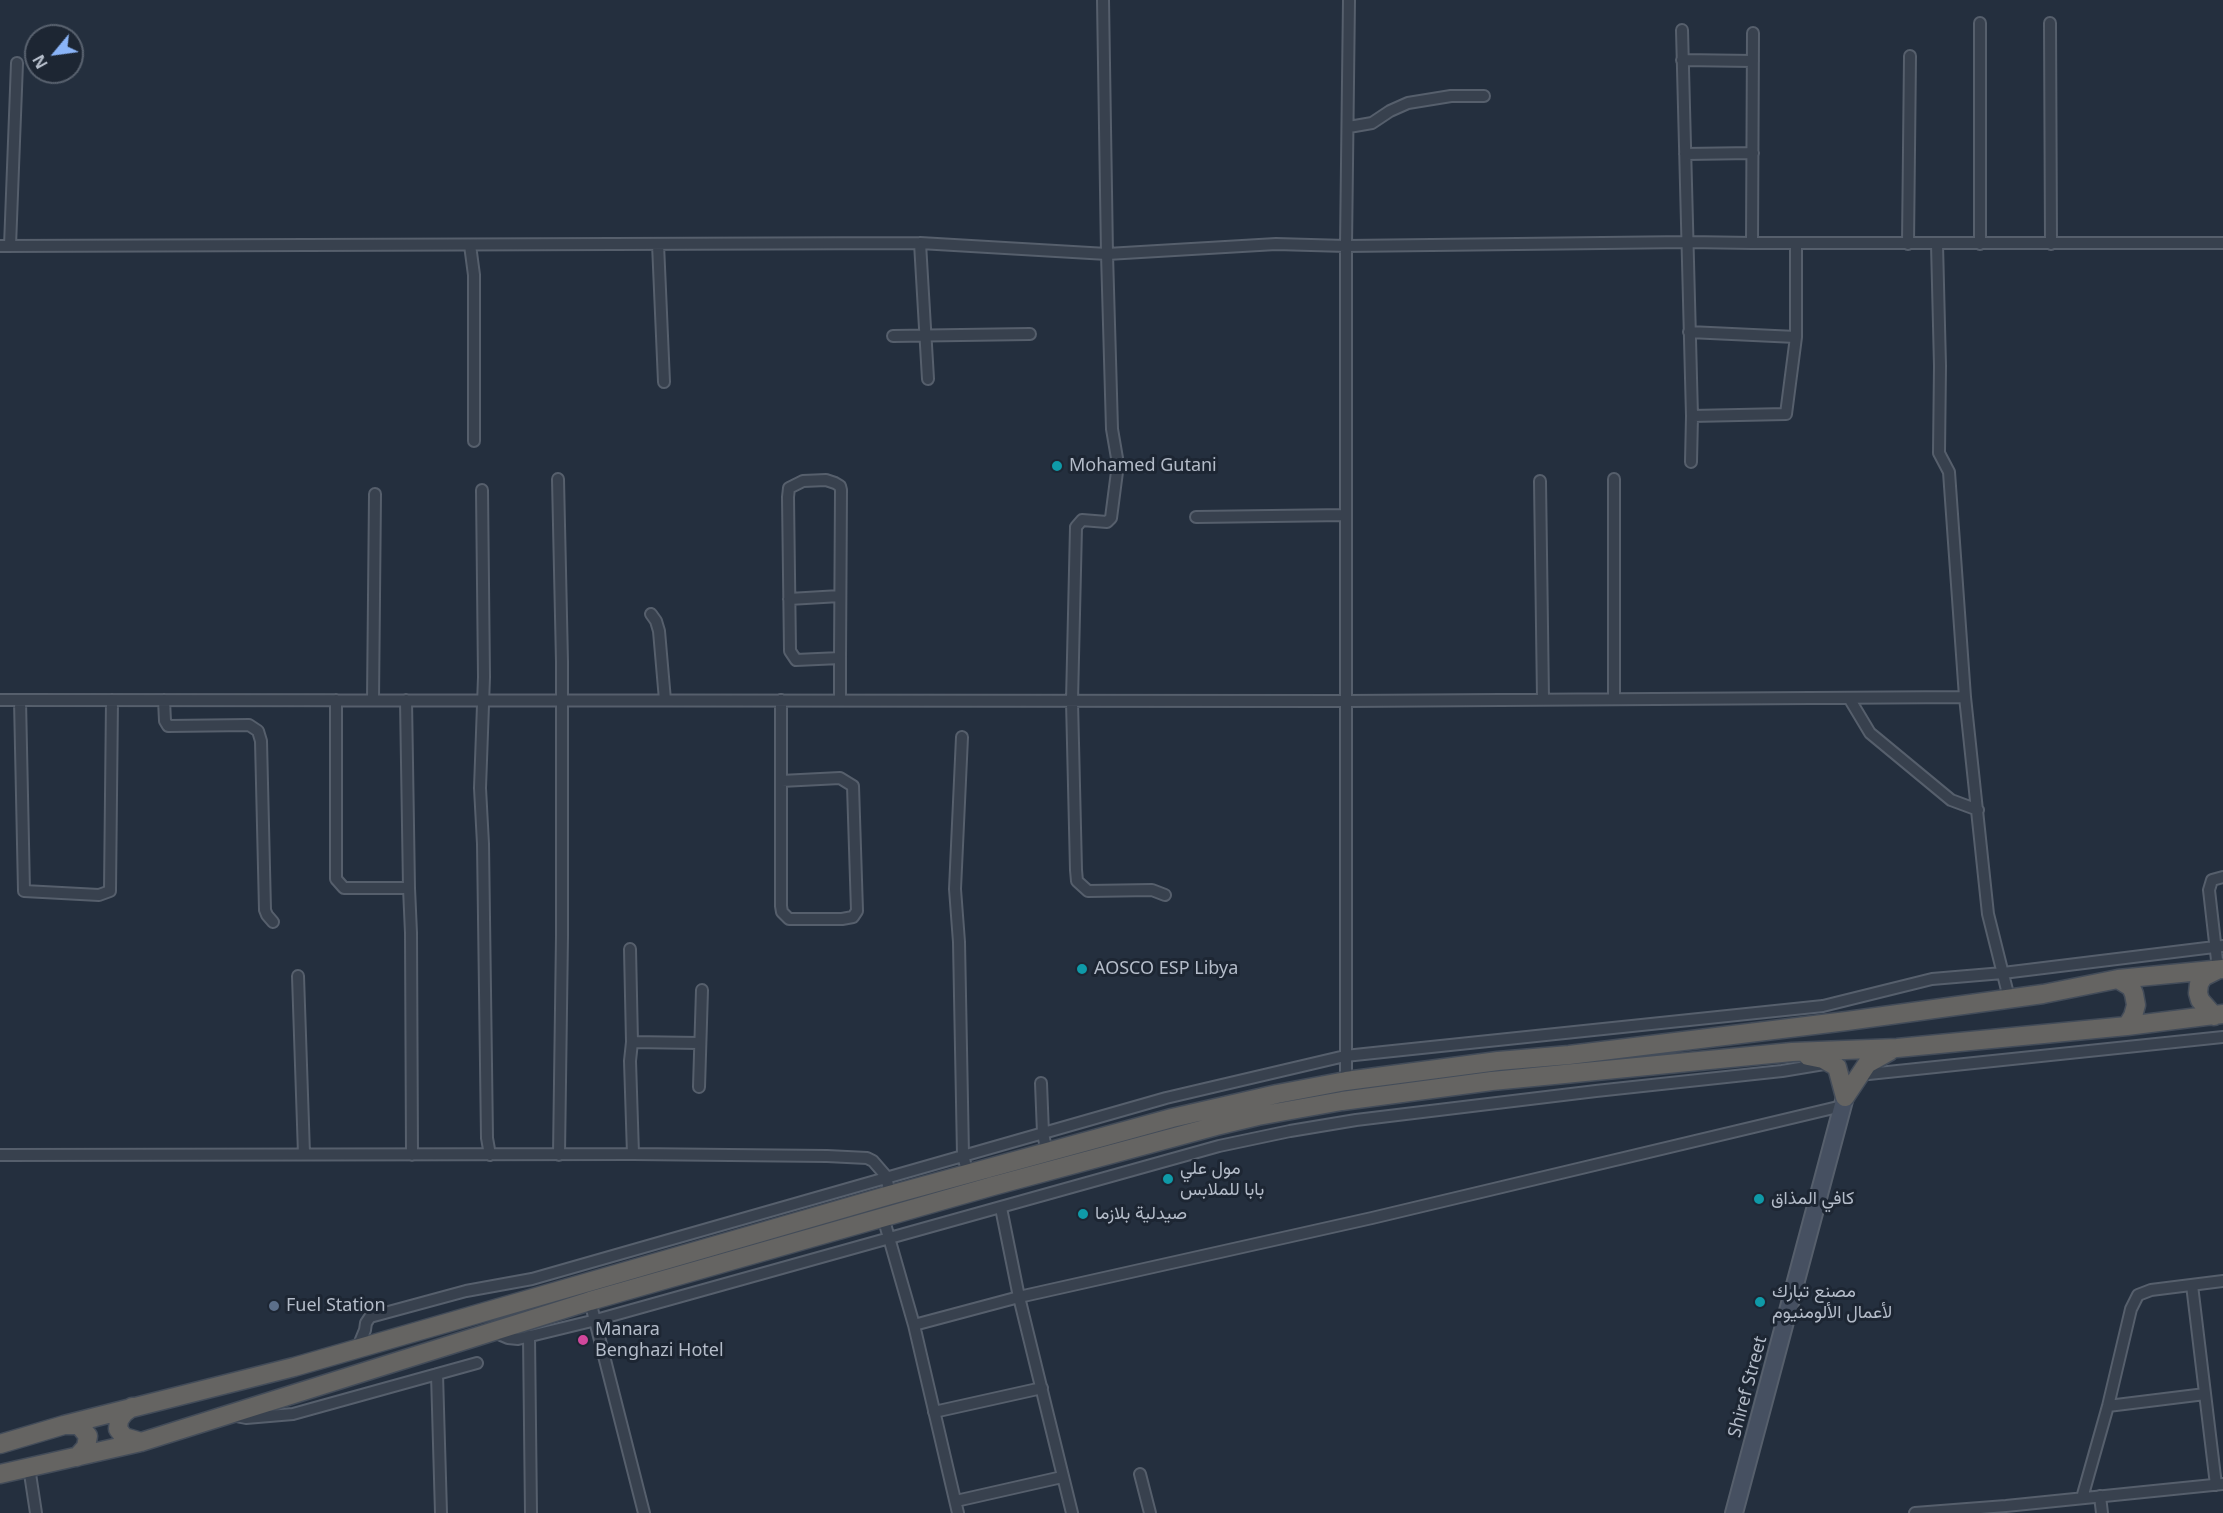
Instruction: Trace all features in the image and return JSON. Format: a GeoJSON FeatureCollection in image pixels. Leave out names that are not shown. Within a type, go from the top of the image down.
{"type":"FeatureCollection","features":[{"type":"Feature","properties":{"kind":"highway"},"geometry":{"type":"LineString","coordinates":[[0,1444],[132,1407],[294,1367],[890,1196],[1172,1118],[1346,1081],[1498,1061],[1569,1055],[1802,1027],[2009,998],[2118,979],[2221,969]]}},
{"type":"Feature","properties":{"kind":"highway"},"geometry":{"type":"LineString","coordinates":[[2218,1015],[2200,1000],[2198,993],[2203,977],[2221,969]]}},
{"type":"Feature","properties":{"kind":"highway"},"geometry":{"type":"LineString","coordinates":[[2118,979],[2131,987],[2134,994],[2136,1005],[2127,1026]]}},
{"type":"Feature","properties":{"kind":"highway"},"geometry":{"type":"LineString","coordinates":[[0,1474],[141,1442],[590,1301],[883,1217],[1216,1126],[1342,1101],[1492,1080],[1792,1053],[1897,1048],[2218,1015]]}},
{"type":"Feature","properties":{"kind":"highway"},"geometry":{"type":"LineString","coordinates":[[1844,1102],[1858,1076],[1873,1059],[1897,1048]]}},
{"type":"Feature","properties":{"kind":"highway"},"geometry":{"type":"LineString","coordinates":[[1792,1053],[1830,1063],[1836,1067],[1844,1102]]}},
{"type":"Feature","properties":{"kind":"highway"},"geometry":{"type":"LineString","coordinates":[[132,1407],[119,1420],[118,1429],[124,1437],[141,1442]]}},
{"type":"Feature","properties":{"kind":"highway"},"geometry":{"type":"LineString","coordinates":[[64,1425],[79,1425],[88,1436],[86,1448],[77,1457]]}},
{"type":"Feature","properties":{"kind":"main road","name":"Shiref Street"},"geometry":{"type":"LineString","coordinates":[[1734,1513],[1844,1102]]}},
{"type":"Feature","properties":{"kind":"street"},"geometry":{"type":"LineString","coordinates":[[1103,0],[1107,254],[1113,429],[1118,464],[1111,518],[1107,522],[1082,520],[1076,527],[1072,701],[1077,881],[1088,891],[1152,890],[1165,895]]}},
{"type":"Feature","properties":{"kind":"street"},"geometry":{"type":"LineString","coordinates":[[1346,1081],[1346,246],[1349,0]]}},
{"type":"Feature","properties":{"kind":"street"},"geometry":{"type":"LineString","coordinates":[[1980,23],[1980,244]]}},
{"type":"Feature","properties":{"kind":"street"},"geometry":{"type":"LineString","coordinates":[[2050,23],[2051,244]]}},
{"type":"Feature","properties":{"kind":"street"},"geometry":{"type":"LineString","coordinates":[[1682,30],[1692,416],[1691,462]]}},
{"type":"Feature","properties":{"kind":"street"},"geometry":{"type":"LineString","coordinates":[[1752,243],[1753,33]]}},
{"type":"Feature","properties":{"kind":"street"},"geometry":{"type":"LineString","coordinates":[[1908,244],[1910,56]]}},
{"type":"Feature","properties":{"kind":"street"},"geometry":{"type":"LineString","coordinates":[[1682,60],[1753,61]]}},
{"type":"Feature","properties":{"kind":"street"},"geometry":{"type":"LineString","coordinates":[[17,63],[5,246],[920,243],[1107,254],[1276,244],[1346,246],[1688,242],[2223,243]]}},
{"type":"Feature","properties":{"kind":"street"},"geometry":{"type":"LineString","coordinates":[[1348,127],[1372,123],[1390,111],[1408,104],[1451,96],[1484,96]]}},
{"type":"Feature","properties":{"kind":"street"},"geometry":{"type":"LineString","coordinates":[[1685,154],[1753,153]]}},
{"type":"Feature","properties":{"kind":"street"},"geometry":{"type":"LineString","coordinates":[[920,243],[928,379]]}},
{"type":"Feature","properties":{"kind":"street"},"geometry":{"type":"LineString","coordinates":[[1692,416],[1786,414],[1796,337],[1796,243]]}},
{"type":"Feature","properties":{"kind":"street"},"geometry":{"type":"LineString","coordinates":[[658,244],[664,382]]}},
{"type":"Feature","properties":{"kind":"street"},"geometry":{"type":"LineString","coordinates":[[1936,244],[1940,366],[1939,453],[1949,472],[1965,697],[1988,914],[2009,998]]}},
{"type":"Feature","properties":{"kind":"street"},"geometry":{"type":"LineString","coordinates":[[470,245],[474,275],[474,441]]}},
{"type":"Feature","properties":{"kind":"street"},"geometry":{"type":"LineString","coordinates":[[1689,332],[1796,337]]}},
{"type":"Feature","properties":{"kind":"street"},"geometry":{"type":"LineString","coordinates":[[893,336],[1030,334]]}},
{"type":"Feature","properties":{"kind":"street"},"geometry":{"type":"LineString","coordinates":[[558,478],[562,936],[560,1155]]}},
{"type":"Feature","properties":{"kind":"street"},"geometry":{"type":"LineString","coordinates":[[1614,479],[1614,699]]}},
{"type":"Feature","properties":{"kind":"street"},"geometry":{"type":"LineString","coordinates":[[840,658],[796,660],[790,651],[788,497],[789,488],[803,481],[826,480],[840,486],[840,658],[840,700]]}},
{"type":"Feature","properties":{"kind":"street"},"geometry":{"type":"LineString","coordinates":[[1540,481],[1544,699]]}},
{"type":"Feature","properties":{"kind":"street"},"geometry":{"type":"LineString","coordinates":[[482,490],[483,701],[480,788],[483,844],[487,1138],[490,1155]]}},
{"type":"Feature","properties":{"kind":"street"},"geometry":{"type":"LineString","coordinates":[[373,700],[375,494]]}},
{"type":"Feature","properties":{"kind":"street"},"geometry":{"type":"LineString","coordinates":[[1196,517],[1346,515]]}},
{"type":"Feature","properties":{"kind":"street"},"geometry":{"type":"LineString","coordinates":[[789,599],[840,596]]}},
{"type":"Feature","properties":{"kind":"street"},"geometry":{"type":"LineString","coordinates":[[651,614],[657,621],[659,631],[665,699]]}},
{"type":"Feature","properties":{"kind":"street"},"geometry":{"type":"LineString","coordinates":[[0,700],[1346,701],[1965,697]]}},
{"type":"Feature","properties":{"kind":"street"},"geometry":{"type":"LineString","coordinates":[[1849,698],[1870,733],[1956,804],[1978,810]]}},
{"type":"Feature","properties":{"kind":"street"},"geometry":{"type":"LineString","coordinates":[[20,700],[24,891],[99,895],[110,891],[112,700]]}},
{"type":"Feature","properties":{"kind":"street"},"geometry":{"type":"LineString","coordinates":[[164,700],[165,721],[168,726],[249,725],[258,731],[261,741],[265,910],[273,922]]}},
{"type":"Feature","properties":{"kind":"street"},"geometry":{"type":"LineString","coordinates":[[336,700],[336,879],[344,888],[409,888]]}},
{"type":"Feature","properties":{"kind":"street"},"geometry":{"type":"LineString","coordinates":[[406,700],[412,1155]]}},
{"type":"Feature","properties":{"kind":"street"},"geometry":{"type":"LineString","coordinates":[[781,700],[781,781],[781,906],[784,916],[800,920],[853,917],[857,911],[852,786],[840,778],[781,781]]}},
{"type":"Feature","properties":{"kind":"street"},"geometry":{"type":"LineString","coordinates":[[962,737],[955,889],[959,942],[963,1155],[968,1175]]}},
{"type":"Feature","properties":{"kind":"street"},"geometry":{"type":"LineString","coordinates":[[2221,969],[2209,890],[2212,880],[2223,877]]}},
{"type":"Feature","properties":{"kind":"street"},"geometry":{"type":"LineString","coordinates":[[358,1347],[370,1317],[466,1291],[532,1279],[886,1176],[1166,1098],[1345,1056],[1824,1006],[1932,979],[2003,973],[2219,947]]}},
{"type":"Feature","properties":{"kind":"street"},"geometry":{"type":"LineString","coordinates":[[630,949],[633,1154]]}},
{"type":"Feature","properties":{"kind":"street"},"geometry":{"type":"LineString","coordinates":[[298,976],[304,1154]]}},
{"type":"Feature","properties":{"kind":"street"},"geometry":{"type":"LineString","coordinates":[[699,1087],[702,990]]}},
{"type":"Feature","properties":{"kind":"street"},"geometry":{"type":"LineString","coordinates":[[1858,1076],[2223,1037]]}},
{"type":"Feature","properties":{"kind":"street"},"geometry":{"type":"LineString","coordinates":[[632,1042],[699,1043]]}},
{"type":"Feature","properties":{"kind":"street"},"geometry":{"type":"LineString","coordinates":[[494,1332],[508,1338],[518,1339],[596,1320],[1219,1146],[1290,1131],[1356,1120],[1782,1071],[1830,1063]]}},
{"type":"Feature","properties":{"kind":"street"},"geometry":{"type":"LineString","coordinates":[[1041,1083],[1043,1133],[1047,1154]]}},
{"type":"Feature","properties":{"kind":"street"},"geometry":{"type":"LineString","coordinates":[[1166,1098],[1172,1118]]}},
{"type":"Feature","properties":{"kind":"street"},"geometry":{"type":"LineString","coordinates":[[914,1325],[1019,1297],[1372,1218],[1844,1102]]}},
{"type":"Feature","properties":{"kind":"street"},"geometry":{"type":"LineString","coordinates":[[1112,1113],[1116,1133]]}},
{"type":"Feature","properties":{"kind":"street"},"geometry":{"type":"LineString","coordinates":[[0,1155],[633,1154],[867,1158],[873,1161],[886,1176],[890,1196]]}},
{"type":"Feature","properties":{"kind":"street"},"geometry":{"type":"LineString","coordinates":[[1045,1173],[1049,1194]]}},
{"type":"Feature","properties":{"kind":"street"},"geometry":{"type":"LineString","coordinates":[[1001,1208],[1019,1297],[1072,1513]]}},
{"type":"Feature","properties":{"kind":"street"},"geometry":{"type":"LineString","coordinates":[[883,1217],[914,1325],[958,1513]]}},
{"type":"Feature","properties":{"kind":"street"},"geometry":{"type":"LineString","coordinates":[[2082,1498],[2108,1406],[2131,1309],[2138,1295],[2151,1290],[2223,1281]]}},
{"type":"Feature","properties":{"kind":"street"},"geometry":{"type":"LineString","coordinates":[[1914,1513],[2219,1484],[2192,1285]]}},
{"type":"Feature","properties":{"kind":"street"},"geometry":{"type":"LineString","coordinates":[[590,1301],[644,1513]]}},
{"type":"Feature","properties":{"kind":"street"},"geometry":{"type":"LineString","coordinates":[[530,1336],[531,1513]]}},
{"type":"Feature","properties":{"kind":"street"},"geometry":{"type":"LineString","coordinates":[[225,1414],[246,1418],[293,1414],[477,1363]]}},
{"type":"Feature","properties":{"kind":"street"},"geometry":{"type":"LineString","coordinates":[[437,1374],[441,1513]]}},
{"type":"Feature","properties":{"kind":"street"},"geometry":{"type":"LineString","coordinates":[[934,1413],[1042,1388]]}},
{"type":"Feature","properties":{"kind":"street"},"geometry":{"type":"LineString","coordinates":[[2108,1406],[2205,1394]]}},
{"type":"Feature","properties":{"kind":"street"},"geometry":{"type":"LineString","coordinates":[[29,1467],[36,1513]]}},
{"type":"Feature","properties":{"kind":"street"},"geometry":{"type":"LineString","coordinates":[[1140,1474],[1150,1513]]}},
{"type":"Feature","properties":{"kind":"street"},"geometry":{"type":"LineString","coordinates":[[956,1500],[1062,1477]]}},
{"type":"Feature","properties":{"kind":"street"},"geometry":{"type":"LineString","coordinates":[[2100,1496],[2102,1513]]}},
{"type":"Feature","properties":{"kind":"place","name":"Mohamed Gutani"},"geometry":{"type":"Point","coordinates":[1057,466]}},
{"type":"Feature","properties":{"kind":"place","name":"AOSCO ESP Libya"},"geometry":{"type":"Point","coordinates":[1082,969]}},
{"type":"Feature","properties":{"kind":"place","name":"مول علي بابا للملابس"},"geometry":{"type":"Point","coordinates":[1168,1179]}},
{"type":"Feature","properties":{"kind":"place","name":"كافي المذاق"},"geometry":{"type":"Point","coordinates":[1759,1199]}},
{"type":"Feature","properties":{"kind":"place","name":"صيدلية بلازما"},"geometry":{"type":"Point","coordinates":[1083,1214]}},
{"type":"Feature","properties":{"kind":"place","name":"مصنع تبارك لأعمال الألومنيوم"},"geometry":{"type":"Point","coordinates":[1760,1302]}},
{"type":"Feature","properties":{"kind":"place","name":"Fuel Station"},"geometry":{"type":"Point","coordinates":[274,1306]}},
{"type":"Feature","properties":{"kind":"place","name":"Manara Benghazi Hotel"},"geometry":{"type":"Point","coordinates":[583,1340]}}]}
